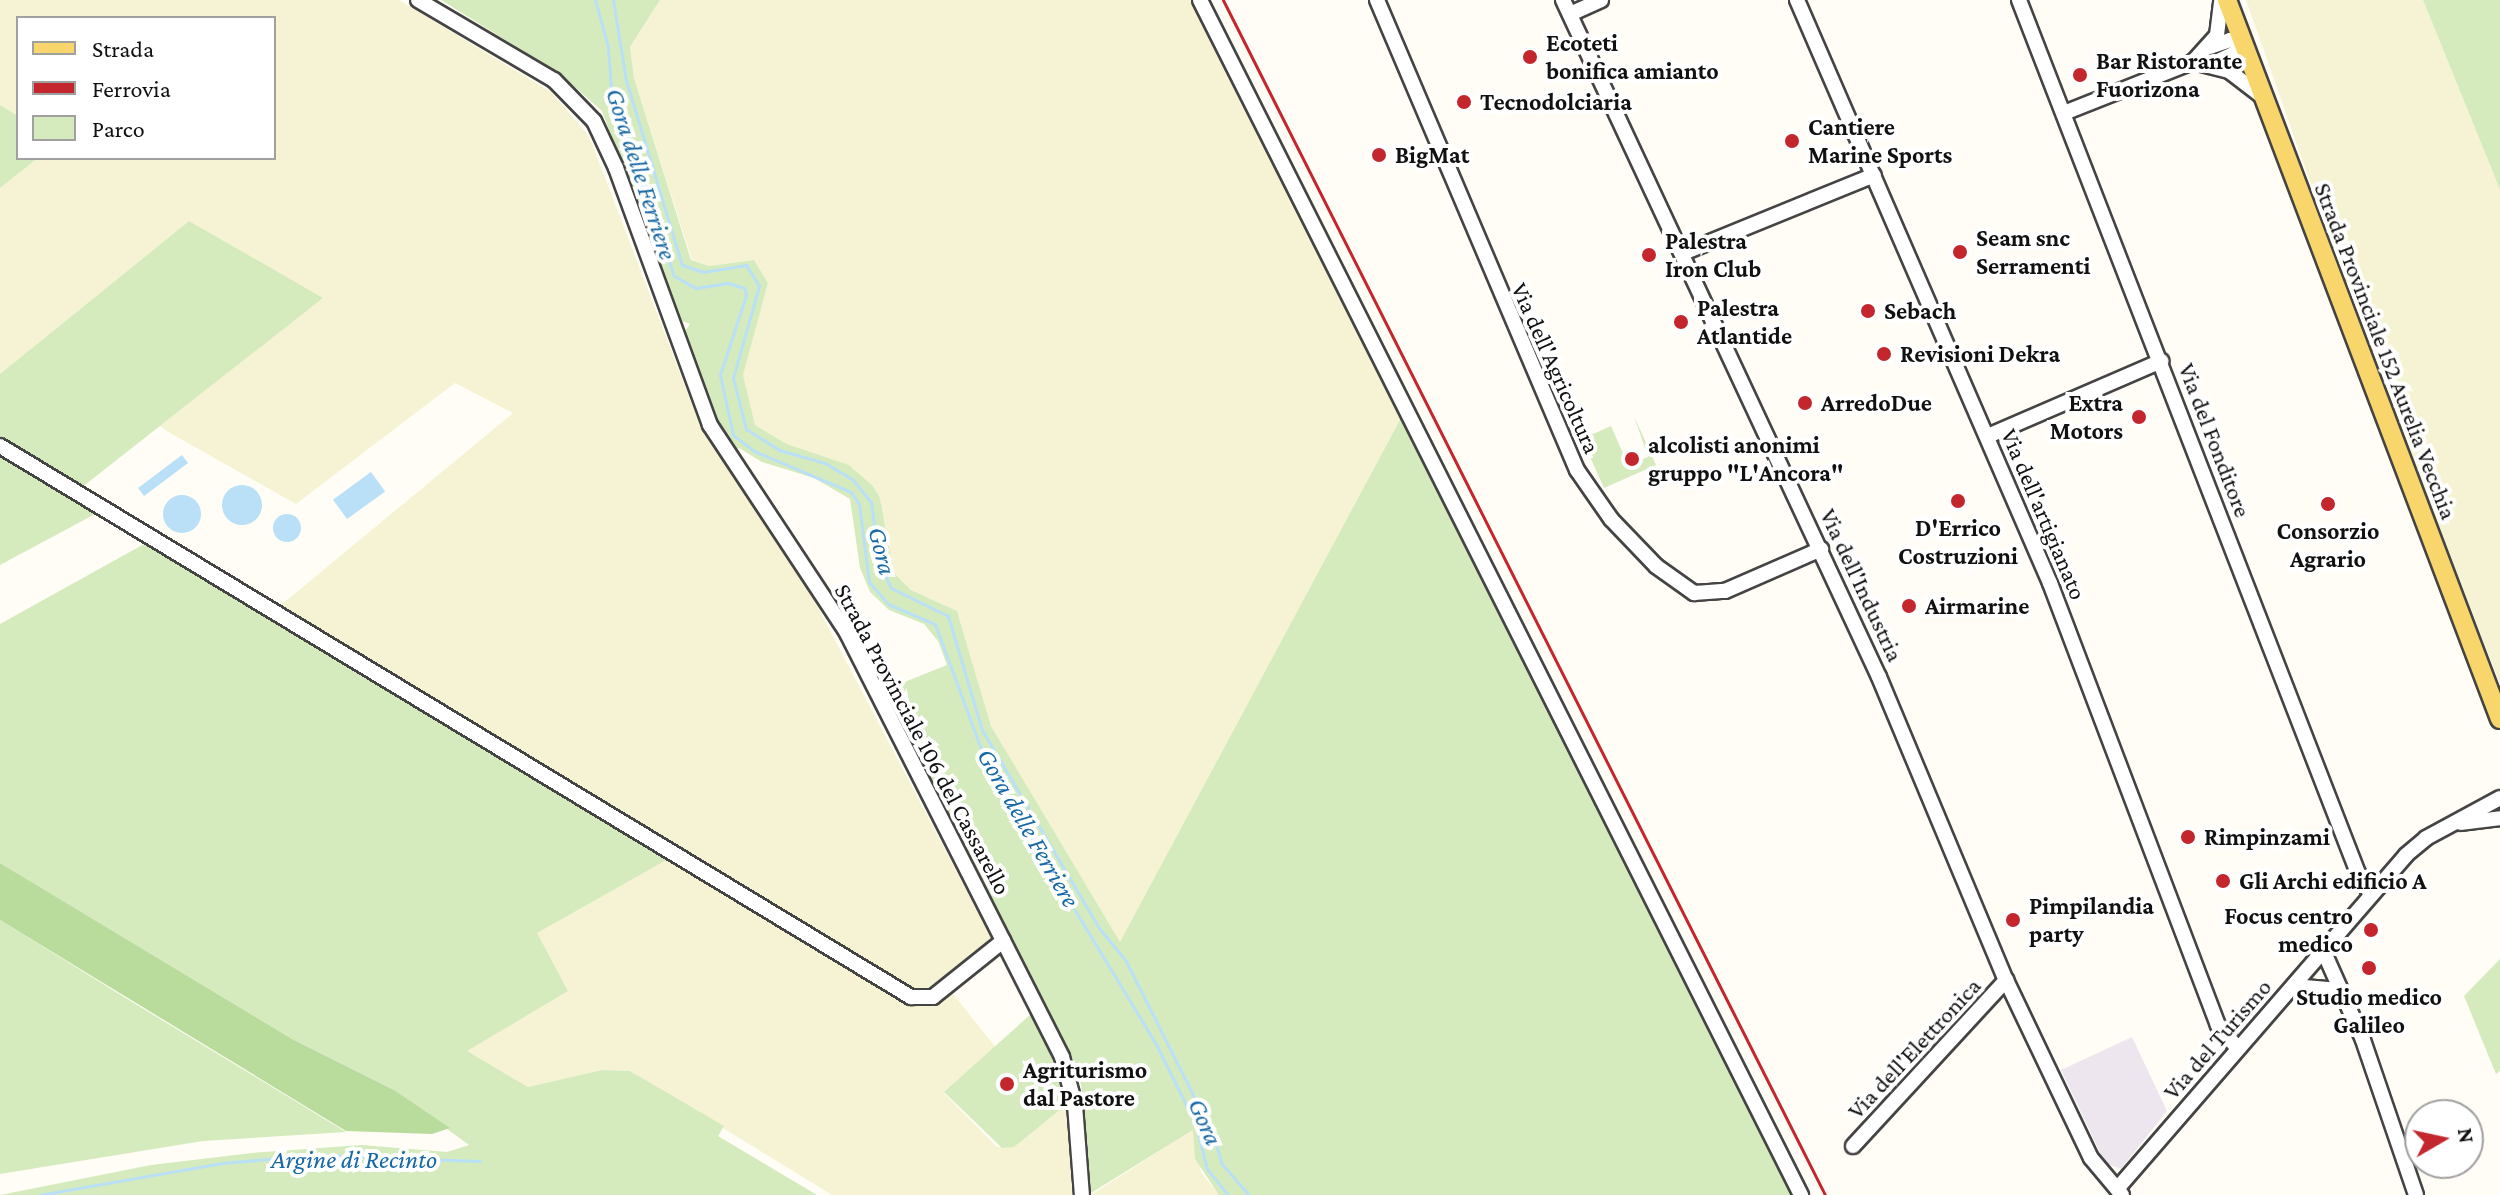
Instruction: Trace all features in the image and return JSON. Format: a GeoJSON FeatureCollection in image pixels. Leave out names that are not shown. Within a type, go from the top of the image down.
{"type":"FeatureCollection","features":[{"type":"Feature","properties":{"kind":"main road","name":"Strada Provinciale 152 Aurelia Vecchia"},"geometry":{"type":"LineString","coordinates":[[2224,0],[2500,719]]}},
{"type":"Feature","properties":{"kind":"street","name":"Strada Provinciale 106 del Cassarello"},"geometry":{"type":"LineString","coordinates":[[418,0],[554,80],[594,121],[616,168],[710,425],[847,633],[1068,1072],[1082,1195]]}},
{"type":"Feature","properties":{"kind":"street"},"geometry":{"type":"LineString","coordinates":[[1200,0],[1801,1195]]}},
{"type":"Feature","properties":{"kind":"street","name":"Via dell'Agricoltura"},"geometry":{"type":"LineString","coordinates":[[1377,0],[1577,470],[1611,519],[1656,566],[1694,593],[1725,591],[1821,549]]}},
{"type":"Feature","properties":{"kind":"street","name":"Via dell'Industria"},"geometry":{"type":"LineString","coordinates":[[1563,0],[1821,549],[2006,980],[2091,1158],[2119,1192]]}},
{"type":"Feature","properties":{"kind":"street"},"geometry":{"type":"LineString","coordinates":[[1570,14],[1601,0]]}},
{"type":"Feature","properties":{"kind":"street","name":"Via dell'artigianato"},"geometry":{"type":"LineString","coordinates":[[1797,0],[1988,436],[2067,626],[2218,1025],[2237,1048]]}},
{"type":"Feature","properties":{"kind":"street","name":"Via del Fonditore"},"geometry":{"type":"LineString","coordinates":[[2019,0],[2358,873],[2371,895]]}},
{"type":"Feature","properties":{"kind":"street"},"geometry":{"type":"LineString","coordinates":[[2064,113],[2193,62],[2209,47],[2221,25],[2224,0]]}},
{"type":"Feature","properties":{"kind":"street"},"geometry":{"type":"LineString","coordinates":[[2209,47],[2230,40],[2243,43],[2235,53],[2211,64]]}},
{"type":"Feature","properties":{"kind":"street"},"geometry":{"type":"LineString","coordinates":[[2193,62],[2211,64],[2263,97]]}},
{"type":"Feature","properties":{"kind":"street"},"geometry":{"type":"LineString","coordinates":[[1683,253],[1874,175]]}},
{"type":"Feature","properties":{"kind":"street"},"geometry":{"type":"LineString","coordinates":[[1988,436],[2161,361]]}},
{"type":"Feature","properties":{"kind":"street"},"geometry":{"type":"LineString","coordinates":[[0,446],[911,997],[933,997],[1003,941]]}},
{"type":"Feature","properties":{"kind":"street","name":"Via del Turismo"},"geometry":{"type":"LineString","coordinates":[[2119,1192],[2237,1048],[2418,844],[2457,824],[2498,797]]}},
{"type":"Feature","properties":{"kind":"street","name":"Via del Turismo"},"geometry":{"type":"LineString","coordinates":[[2457,824],[2500,818]]}},
{"type":"Feature","properties":{"kind":"street"},"geometry":{"type":"LineString","coordinates":[[2323,950],[2363,1040],[2416,1195]]}},
{"type":"Feature","properties":{"kind":"street","name":"Via dell'Elettronica"},"geometry":{"type":"LineString","coordinates":[[1853,1146],[2006,980]]}},
{"type":"Feature","properties":{"kind":"street"},"geometry":{"type":"LineString","coordinates":[[2293,986],[2339,990]]}},
{"type":"Feature","properties":{"kind":"shaded area"},"geometry":{"type":"Polygon","coordinates":[[[0,0],[399,0],[551,92],[589,136],[701,428],[804,581],[993,941],[930,991],[912,990],[280,606],[513,413],[455,383],[296,504],[170,433],[160,426],[322,298],[189,221],[0,374],[0,188],[35,160],[276,160],[276,16],[16,16],[16,115],[0,105],[0,0]]]}},
{"type":"Feature","properties":{"kind":"shaded area"},"geometry":{"type":"Polygon","coordinates":[[[660,0],[1190,0],[1402,416],[1120,943],[991,726],[957,611],[911,590],[894,573],[880,498],[873,486],[849,465],[787,444],[755,425],[742,375],[768,283],[754,260],[709,266],[692,260],[634,78],[630,47],[660,0]]]}},
{"type":"Feature","properties":{"kind":"shaded area"},"geometry":{"type":"Polygon","coordinates":[[[2246,0],[2423,0],[2500,190],[2500,684],[2358,318],[2246,0]]]}},
{"type":"Feature","properties":{"kind":"shaded area"},"geometry":{"type":"Polygon","coordinates":[[[670,858],[906,1001],[932,1004],[950,990],[997,1049],[944,1093],[997,1147],[1014,1147],[1066,1105],[1073,1195],[832,1195],[630,1071],[602,1070],[528,1087],[466,1051],[568,991],[536,933],[670,858]]]}},
{"type":"Feature","properties":{"kind":"shaded area"},"geometry":{"type":"Polygon","coordinates":[[[2132,1037],[2167,1111],[2121,1169],[2105,1163],[2061,1070],[2132,1037]]]}},
{"type":"Feature","properties":{"kind":"shaded area"},"geometry":{"type":"Polygon","coordinates":[[[1194,1129],[1201,1172],[1219,1195],[1091,1195],[1194,1129]]]}},
{"type":"Feature","properties":{"kind":"green space"},"geometry":{"type":"Polygon","coordinates":[[[441,0],[660,0],[630,47],[634,78],[691,260],[709,266],[754,260],[768,283],[743,375],[755,425],[787,444],[849,465],[873,486],[880,498],[894,573],[911,590],[957,611],[991,726],[1120,942],[1402,416],[1798,1195],[1219,1195],[1195,1159],[1193,1130],[1091,1193],[1081,1084],[887,689],[947,665],[938,641],[924,624],[889,610],[870,592],[860,568],[850,499],[814,478],[762,462],[739,448],[732,452],[705,400],[683,334],[690,324],[679,320],[602,111],[559,73],[441,0]]]}},
{"type":"Feature","properties":{"kind":"green space"},"geometry":{"type":"Polygon","coordinates":[[[2423,0],[2500,0],[2500,190],[2492,170],[2423,0]]]}},
{"type":"Feature","properties":{"kind":"green space"},"geometry":{"type":"Polygon","coordinates":[[[0,105],[16,115],[16,160],[35,160],[0,188],[0,105]]]}},
{"type":"Feature","properties":{"kind":"green space"},"geometry":{"type":"Polygon","coordinates":[[[189,221],[323,298],[81,488],[0,436],[0,374],[189,221]]]}},
{"type":"Feature","properties":{"kind":"green space"},"geometry":{"type":"Polygon","coordinates":[[[1634,416],[1656,465],[1604,488],[1582,439],[1611,426],[1628,465],[1648,457],[1634,416]]]}},
{"type":"Feature","properties":{"kind":"green space"},"geometry":{"type":"Polygon","coordinates":[[[0,454],[97,513],[0,565],[0,454]]]}},
{"type":"Feature","properties":{"kind":"green space"},"geometry":{"type":"Polygon","coordinates":[[[146,543],[670,858],[537,933],[568,991],[467,1051],[528,1087],[602,1070],[630,1071],[724,1126],[718,1136],[817,1195],[0,1195],[151,1165],[252,1153],[362,1145],[447,1152],[469,1145],[394,1090],[292,1039],[0,863],[0,624],[146,543]]]}},
{"type":"Feature","properties":{"kind":"green space"},"geometry":{"type":"Polygon","coordinates":[[[0,863],[292,1039],[394,1090],[450,1128],[432,1134],[346,1131],[0,920],[0,863]]]}},
{"type":"Feature","properties":{"kind":"green space"},"geometry":{"type":"Polygon","coordinates":[[[0,920],[346,1132],[203,1141],[0,1174],[0,920]]]}},
{"type":"Feature","properties":{"kind":"green space"},"geometry":{"type":"Polygon","coordinates":[[[2500,959],[2500,1071],[2496,1074],[2464,996],[2500,959]]]}},
{"type":"Feature","properties":{"kind":"green space","name":"Agriturismo dal Pastore"},"geometry":{"type":"Polygon","coordinates":[[[1031,1014],[1051,1053],[1066,1105],[1014,1147],[1002,1148],[944,1092],[1031,1014]]]}},
{"type":"Feature","properties":{"kind":"water"},"geometry":{"type":"Polygon","coordinates":[[[182,455],[188,463],[144,496],[138,488],[182,455]]]}},
{"type":"Feature","properties":{"kind":"water"},"geometry":{"type":"Polygon","coordinates":[[[371,472],[385,491],[347,519],[333,500],[371,472]]]}},
{"type":"Feature","properties":{"kind":"water"},"geometry":{"type":"Polygon","coordinates":[[[242,485],[256,491],[262,505],[256,519],[242,525],[228,519],[222,505],[228,491],[242,485]]]}},
{"type":"Feature","properties":{"kind":"water"},"geometry":{"type":"Polygon","coordinates":[[[182,495],[195,501],[201,514],[195,527],[182,533],[169,527],[163,514],[169,501],[182,495]]]}},
{"type":"Feature","properties":{"kind":"water"},"geometry":{"type":"Polygon","coordinates":[[[287,514],[297,518],[301,528],[297,538],[287,542],[277,538],[273,528],[277,518],[287,514]]]}},
{"type":"Feature","properties":{"kind":"waterway","name":"Gora delle Ferriere"},"geometry":{"type":"LineString","coordinates":[[595,0],[608,47],[611,90],[674,276],[696,288],[728,283],[744,288],[746,295],[720,375],[733,435],[754,451],[851,492],[859,504],[869,582],[888,604],[935,624],[987,765],[1156,1044],[1196,1125],[1207,1169],[1228,1195]]}},
{"type":"Feature","properties":{"kind":"waterway","name":"Gora"},"geometry":{"type":"LineString","coordinates":[[613,0],[626,80],[682,265],[703,272],[746,265],[759,286],[733,378],[746,429],[779,450],[825,463],[853,480],[871,502],[879,564],[891,588],[948,616],[982,730],[1099,928],[1126,961],[1213,1135],[1222,1164],[1249,1195]]}},
{"type":"Feature","properties":{"kind":"waterway","name":"Argine di Recinto"},"geometry":{"type":"LineString","coordinates":[[39,1195],[222,1163],[315,1155],[480,1161]]}},
{"type":"Feature","properties":{"kind":"railway"},"geometry":{"type":"LineString","coordinates":[[1223,0],[1825,1195]]}},
{"type":"Feature","properties":{"kind":"place","name":"Ecoteti bonifica amianto"},"geometry":{"type":"Point","coordinates":[1530,57]}},
{"type":"Feature","properties":{"kind":"place","name":"Bar Ristorante Fuorizona"},"geometry":{"type":"Point","coordinates":[2080,75]}},
{"type":"Feature","properties":{"kind":"place","name":"Tecnodolciaria"},"geometry":{"type":"Point","coordinates":[1464,102]}},
{"type":"Feature","properties":{"kind":"place","name":"Cantiere Marine Sports"},"geometry":{"type":"Point","coordinates":[1792,141]}},
{"type":"Feature","properties":{"kind":"place","name":"BigMat"},"geometry":{"type":"Point","coordinates":[1379,155]}},
{"type":"Feature","properties":{"kind":"place","name":"Seam snc Serramenti"},"geometry":{"type":"Point","coordinates":[1960,252]}},
{"type":"Feature","properties":{"kind":"place","name":"Palestra Iron Club"},"geometry":{"type":"Point","coordinates":[1649,255]}},
{"type":"Feature","properties":{"kind":"place","name":"Sebach"},"geometry":{"type":"Point","coordinates":[1868,311]}},
{"type":"Feature","properties":{"kind":"place","name":"Palestra Atlantide"},"geometry":{"type":"Point","coordinates":[1681,322]}},
{"type":"Feature","properties":{"kind":"place","name":"Revisioni Dekra"},"geometry":{"type":"Point","coordinates":[1884,354]}},
{"type":"Feature","properties":{"kind":"place","name":"ArredoDue"},"geometry":{"type":"Point","coordinates":[1805,403]}},
{"type":"Feature","properties":{"kind":"place","name":"Extra Motors"},"geometry":{"type":"Point","coordinates":[2139,417]}},
{"type":"Feature","properties":{"kind":"place","name":"alcolisti anonimi gruppo \"L'Ancora\""},"geometry":{"type":"Point","coordinates":[1632,459]}},
{"type":"Feature","properties":{"kind":"place","name":"D'Errico Costruzioni"},"geometry":{"type":"Point","coordinates":[1958,501]}},
{"type":"Feature","properties":{"kind":"place","name":"Consorzio Agrario"},"geometry":{"type":"Point","coordinates":[2328,504]}},
{"type":"Feature","properties":{"kind":"place","name":"Airmarine"},"geometry":{"type":"Point","coordinates":[1909,606]}},
{"type":"Feature","properties":{"kind":"place","name":"Rimpinzami"},"geometry":{"type":"Point","coordinates":[2188,837]}},
{"type":"Feature","properties":{"kind":"place","name":"Gli Archi edificio A"},"geometry":{"type":"Point","coordinates":[2223,881]}},
{"type":"Feature","properties":{"kind":"place","name":"Pimpilandia party"},"geometry":{"type":"Point","coordinates":[2013,920]}},
{"type":"Feature","properties":{"kind":"place","name":"Focus centro medico"},"geometry":{"type":"Point","coordinates":[2371,930]}},
{"type":"Feature","properties":{"kind":"place","name":"Studio medico Galileo"},"geometry":{"type":"Point","coordinates":[2369,968]}},
{"type":"Feature","properties":{"kind":"place","name":"Agriturismo dal Pastore"},"geometry":{"type":"Point","coordinates":[1007,1084]}}]}
